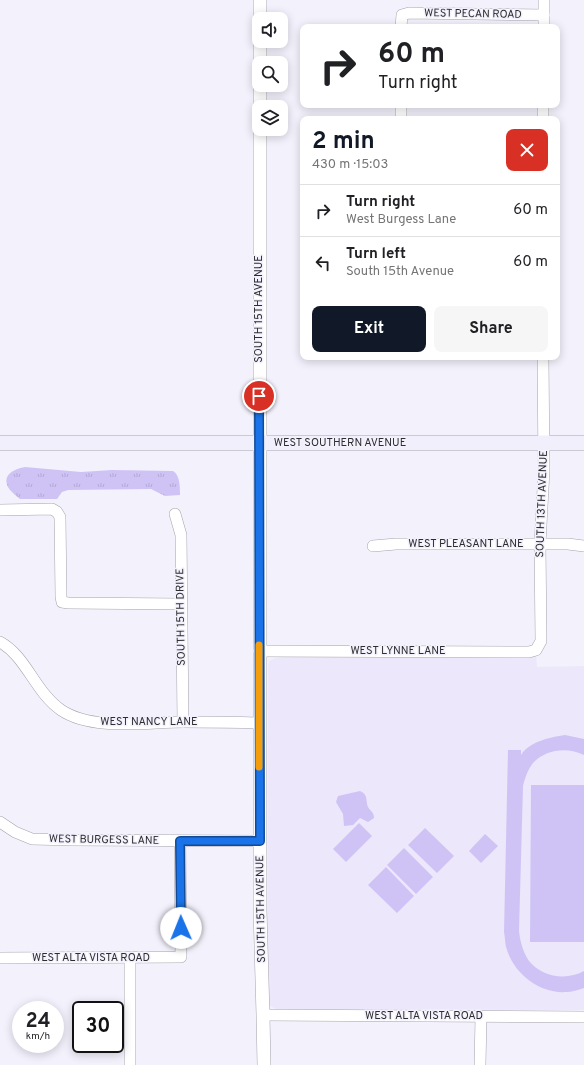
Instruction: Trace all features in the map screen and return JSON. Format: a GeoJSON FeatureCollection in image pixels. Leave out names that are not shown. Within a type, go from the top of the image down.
{"type":"FeatureCollection","features":[{"type":"Feature","properties":{"kind":"main road","name":"WEST SOUTHERN AVENUE"},"geometry":{"type":"LineString","coordinates":[[0,443],[584,443]]}},
{"type":"Feature","properties":{"kind":"street"},"geometry":{"type":"LineString","coordinates":[[260,0],[260,12]]}},
{"type":"Feature","properties":{"kind":"street"},"geometry":{"type":"LineString","coordinates":[[544,0],[544,24]]}},
{"type":"Feature","properties":{"kind":"street","name":"WEST PECAN ROAD"},"geometry":{"type":"LineString","coordinates":[[401,24],[402,15],[409,13],[544,15]]}},
{"type":"Feature","properties":{"kind":"street","name":"SOUTH 15TH AVENUE"},"geometry":{"type":"LineString","coordinates":[[260,136],[259,723],[260,910],[264,1065]]}},
{"type":"Feature","properties":{"kind":"street","name":"SOUTH 13TH AVENUE"},"geometry":{"type":"LineString","coordinates":[[536,650],[540,641],[540,544],[544,470],[543,360]]}},
{"type":"Feature","properties":{"kind":"street"},"geometry":{"type":"LineString","coordinates":[[0,510],[52,509],[57,512],[60,517],[62,602],[180,604]]}},
{"type":"Feature","properties":{"kind":"street","name":"SOUTH 15TH DRIVE"},"geometry":{"type":"LineString","coordinates":[[175,514],[180,535],[183,722]]}},
{"type":"Feature","properties":{"kind":"street","name":"WEST PLEASANT LANE"},"geometry":{"type":"LineString","coordinates":[[373,546],[396,544],[568,544],[584,546]]}},
{"type":"Feature","properties":{"kind":"street","name":"WEST NANCY LANE"},"geometry":{"type":"LineString","coordinates":[[0,642],[19,659],[47,699],[61,710],[78,719],[100,723],[259,723]]}},
{"type":"Feature","properties":{"kind":"street","name":"WEST LYNNE LANE"},"geometry":{"type":"LineString","coordinates":[[259,651],[529,652],[536,650]]}},
{"type":"Feature","properties":{"kind":"street","name":"WEST BURGESS LANE"},"geometry":{"type":"LineString","coordinates":[[0,822],[15,832],[32,839],[260,841]]}},
{"type":"Feature","properties":{"kind":"street","name":"WEST ALTA VISTA ROAD"},"geometry":{"type":"LineString","coordinates":[[0,958],[181,957],[180,841]]}},
{"type":"Feature","properties":{"kind":"street"},"geometry":{"type":"LineString","coordinates":[[130,958],[130,1065]]}},
{"type":"Feature","properties":{"kind":"street","name":"WEST ALTA VISTA ROAD"},"geometry":{"type":"LineString","coordinates":[[263,1015],[584,1017]]}},
{"type":"Feature","properties":{"kind":"street"},"geometry":{"type":"LineString","coordinates":[[480,1065],[481,1017]]}},
{"type":"Feature","properties":{"kind":"shaded area"},"geometry":{"type":"Polygon","coordinates":[[[536,655],[537,667],[584,666],[584,1010],[276,1009],[270,1006],[267,1002],[269,661],[275,658],[293,656],[531,657],[536,655]]]}},
{"type":"Feature","properties":{"kind":"green space"},"geometry":{"type":"Polygon","coordinates":[[[25,467],[81,472],[112,470],[173,471],[178,478],[180,495],[165,496],[151,489],[68,490],[62,492],[57,499],[20,499],[10,490],[6,481],[7,477],[12,471],[25,467]]]}},
{"type":"Feature","properties":{"kind":"green space"},"geometry":{"type":"Polygon","coordinates":[[[565,735],[584,739],[584,755],[578,752],[564,750],[551,752],[538,758],[531,765],[523,786],[519,931],[522,946],[529,961],[547,974],[555,976],[570,976],[584,971],[584,988],[566,992],[556,992],[528,980],[509,956],[506,947],[504,932],[508,750],[521,750],[521,755],[534,743],[565,735]]]}},
{"type":"Feature","properties":{"kind":"green space"},"geometry":{"type":"Polygon","coordinates":[[[531,785],[584,785],[584,942],[530,942],[531,785]]]}},
{"type":"Feature","properties":{"kind":"green space"},"geometry":{"type":"Polygon","coordinates":[[[360,791],[365,794],[368,807],[373,813],[374,818],[368,822],[360,818],[353,825],[344,826],[343,814],[336,802],[338,796],[360,791]]]}},
{"type":"Feature","properties":{"kind":"green space"},"geometry":{"type":"Polygon","coordinates":[[[359,823],[372,836],[346,862],[333,849],[359,823]]]}},
{"type":"Feature","properties":{"kind":"green space"},"geometry":{"type":"Polygon","coordinates":[[[425,828],[454,856],[437,873],[408,845],[425,828]]]}},
{"type":"Feature","properties":{"kind":"green space"},"geometry":{"type":"Polygon","coordinates":[[[485,834],[498,846],[481,863],[469,851],[485,834]]]}},
{"type":"Feature","properties":{"kind":"green space"},"geometry":{"type":"Polygon","coordinates":[[[404,848],[433,877],[416,894],[387,865],[404,848]]]}},
{"type":"Feature","properties":{"kind":"green space"},"geometry":{"type":"Polygon","coordinates":[[[386,867],[414,896],[397,913],[368,885],[386,867]]]}},
{"type":"Feature","properties":{"kind":"slow traffic"},"geometry":{"type":"LineString","coordinates":[[259,645],[259,767]]}},
{"type":"Feature","properties":{"kind":"route"},"geometry":{"type":"LineString","coordinates":[[181,928],[180,841],[260,841],[259,396]]}}]}
